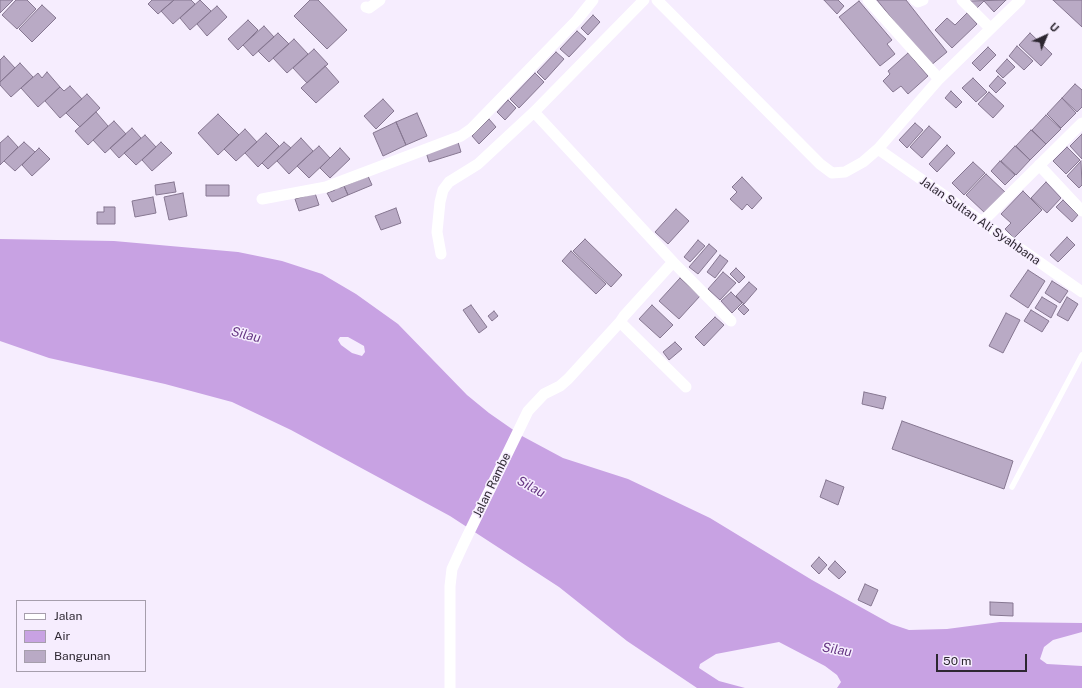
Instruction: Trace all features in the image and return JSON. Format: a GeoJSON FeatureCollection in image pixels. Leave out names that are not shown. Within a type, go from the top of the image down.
{"type":"FeatureCollection","features":[{"type":"Feature","properties":{"kind":"street"},"geometry":{"type":"LineString","coordinates":[[366,7],[369,8],[380,0]]}},
{"type":"Feature","properties":{"kind":"street"},"geometry":{"type":"LineString","coordinates":[[262,199],[326,187],[460,136],[471,129],[577,20],[593,0]]}},
{"type":"Feature","properties":{"kind":"street"},"geometry":{"type":"LineString","coordinates":[[441,254],[438,232],[440,202],[443,190],[449,182],[478,164],[534,112],[644,0]]}},
{"type":"Feature","properties":{"kind":"street"},"geometry":{"type":"LineString","coordinates":[[657,0],[820,164],[832,174],[845,172],[863,162],[878,149],[939,79],[1020,0]]}},
{"type":"Feature","properties":{"kind":"street"},"geometry":{"type":"LineString","coordinates":[[868,0],[939,79]]}},
{"type":"Feature","properties":{"kind":"street"},"geometry":{"type":"LineString","coordinates":[[915,0],[918,2],[923,0]]}},
{"type":"Feature","properties":{"kind":"street"},"geometry":{"type":"LineString","coordinates":[[962,0],[990,28]]}},
{"type":"Feature","properties":{"kind":"street"},"geometry":{"type":"LineString","coordinates":[[534,112],[673,262],[730,321]]}},
{"type":"Feature","properties":{"kind":"street"},"geometry":{"type":"LineString","coordinates":[[982,222],[1082,123]]}},
{"type":"Feature","properties":{"kind":"street","name":"Jalan Sultan Ali Syahbana"},"geometry":{"type":"LineString","coordinates":[[878,149],[1082,292]]}},
{"type":"Feature","properties":{"kind":"street"},"geometry":{"type":"LineString","coordinates":[[1039,165],[1082,211]]}},
{"type":"Feature","properties":{"kind":"street","name":"Jalan Rambe"},"geometry":{"type":"LineString","coordinates":[[450,688],[450,586],[452,570],[528,411],[544,394],[560,386],[568,379],[673,262]]}},
{"type":"Feature","properties":{"kind":"street"},"geometry":{"type":"LineString","coordinates":[[620,322],[686,387]]}},
{"type":"Feature","properties":{"kind":"lane"},"geometry":{"type":"LineString","coordinates":[[1012,487],[1082,355]]}},
{"type":"Feature","properties":{"kind":"water","name":"Silau"},"geometry":{"type":"Polygon","coordinates":[[[0,239],[114,241],[238,252],[282,261],[322,274],[356,294],[398,324],[467,395],[489,413],[522,436],[563,458],[628,479],[710,518],[812,580],[891,624],[909,630],[947,629],[1000,622],[1082,623],[1082,632],[1053,640],[1044,647],[1040,659],[1047,664],[1082,666],[1082,688],[837,688],[841,682],[837,675],[825,666],[779,642],[716,654],[700,664],[699,668],[719,681],[745,688],[697,688],[627,641],[559,587],[450,516],[291,430],[232,402],[165,384],[49,358],[0,341],[0,239]],[[340,337],[338,340],[341,345],[352,353],[362,356],[365,352],[364,346],[348,337],[340,337]]]}},
{"type":"Feature","properties":{"kind":"building"},"geometry":{"type":"Polygon","coordinates":[[[0,0],[13,0],[0,13],[0,0]]]}},
{"type":"Feature","properties":{"kind":"building"},"geometry":{"type":"Polygon","coordinates":[[[16,0],[27,0],[36,9],[17,29],[2,15],[16,0]]]}},
{"type":"Feature","properties":{"kind":"building"},"geometry":{"type":"Polygon","coordinates":[[[152,0],[174,0],[158,14],[148,4],[152,0]]]}},
{"type":"Feature","properties":{"kind":"building"},"geometry":{"type":"Polygon","coordinates":[[[174,0],[191,0],[195,4],[173,24],[161,11],[174,0]]]}},
{"type":"Feature","properties":{"kind":"building"},"geometry":{"type":"Polygon","coordinates":[[[200,0],[211,11],[190,30],[180,18],[200,0]]]}},
{"type":"Feature","properties":{"kind":"building"},"geometry":{"type":"Polygon","coordinates":[[[310,0],[318,0],[347,30],[327,49],[294,16],[310,0]]]}},
{"type":"Feature","properties":{"kind":"building"},"geometry":{"type":"Polygon","coordinates":[[[824,0],[838,0],[844,6],[837,14],[824,0]]]}},
{"type":"Feature","properties":{"kind":"building"},"geometry":{"type":"Polygon","coordinates":[[[877,0],[906,0],[947,52],[930,66],[877,0]]]}},
{"type":"Feature","properties":{"kind":"building"},"geometry":{"type":"Polygon","coordinates":[[[1006,0],[994,12],[984,1],[977,8],[970,1],[1006,0]]]}},
{"type":"Feature","properties":{"kind":"building"},"geometry":{"type":"Polygon","coordinates":[[[1053,0],[1082,0],[1082,27],[1053,0]]]}},
{"type":"Feature","properties":{"kind":"building"},"geometry":{"type":"Polygon","coordinates":[[[859,1],[892,40],[887,44],[895,54],[880,66],[839,17],[859,1]]]}},
{"type":"Feature","properties":{"kind":"building"},"geometry":{"type":"Polygon","coordinates":[[[42,5],[56,18],[32,42],[19,29],[42,5]]]}},
{"type":"Feature","properties":{"kind":"building"},"geometry":{"type":"Polygon","coordinates":[[[217,6],[227,17],[207,36],[197,24],[217,6]]]}},
{"type":"Feature","properties":{"kind":"building"},"geometry":{"type":"Polygon","coordinates":[[[967,13],[977,24],[952,48],[935,30],[947,18],[955,25],[967,13]]]}},
{"type":"Feature","properties":{"kind":"building"},"geometry":{"type":"Polygon","coordinates":[[[593,15],[600,22],[588,35],[581,28],[593,15]]]}},
{"type":"Feature","properties":{"kind":"building"},"geometry":{"type":"Polygon","coordinates":[[[248,20],[258,30],[238,50],[228,39],[248,20]]]}},
{"type":"Feature","properties":{"kind":"building"},"geometry":{"type":"Polygon","coordinates":[[[264,26],[274,37],[253,56],[243,45],[264,26]]]}},
{"type":"Feature","properties":{"kind":"building"},"geometry":{"type":"Polygon","coordinates":[[[577,31],[586,39],[569,57],[560,49],[577,31]]]}},
{"type":"Feature","properties":{"kind":"building"},"geometry":{"type":"Polygon","coordinates":[[[278,33],[289,44],[269,62],[258,51],[278,33]]]}},
{"type":"Feature","properties":{"kind":"building"},"geometry":{"type":"Polygon","coordinates":[[[1030,33],[1052,54],[1041,66],[1019,45],[1030,33]]]}},
{"type":"Feature","properties":{"kind":"building"},"geometry":{"type":"Polygon","coordinates":[[[294,39],[308,54],[287,73],[273,58],[294,39]]]}},
{"type":"Feature","properties":{"kind":"building"},"geometry":{"type":"Polygon","coordinates":[[[1017,46],[1033,61],[1024,70],[1009,56],[1017,46]]]}},
{"type":"Feature","properties":{"kind":"building"},"geometry":{"type":"Polygon","coordinates":[[[988,47],[996,55],[980,71],[972,63],[988,47]]]}},
{"type":"Feature","properties":{"kind":"building"},"geometry":{"type":"Polygon","coordinates":[[[314,49],[328,64],[307,83],[293,68],[314,49]]]}},
{"type":"Feature","properties":{"kind":"building"},"geometry":{"type":"Polygon","coordinates":[[[556,52],[564,59],[545,80],[537,72],[556,52]]]}},
{"type":"Feature","properties":{"kind":"building"},"geometry":{"type":"Polygon","coordinates":[[[908,53],[928,76],[908,94],[901,86],[893,92],[883,81],[890,74],[888,71],[908,53]]]}},
{"type":"Feature","properties":{"kind":"building"},"geometry":{"type":"Polygon","coordinates":[[[4,56],[15,68],[0,82],[0,60],[4,56]]]}},
{"type":"Feature","properties":{"kind":"building"},"geometry":{"type":"Polygon","coordinates":[[[1007,59],[1015,67],[1003,78],[996,71],[1007,59]]]}},
{"type":"Feature","properties":{"kind":"building"},"geometry":{"type":"Polygon","coordinates":[[[20,63],[33,77],[11,97],[0,85],[0,82],[20,63]]]}},
{"type":"Feature","properties":{"kind":"building"},"geometry":{"type":"Polygon","coordinates":[[[325,66],[339,82],[316,103],[301,88],[325,66]]]}},
{"type":"Feature","properties":{"kind":"building"},"geometry":{"type":"Polygon","coordinates":[[[47,72],[60,87],[38,107],[21,88],[38,73],[42,78],[47,72]]]}},
{"type":"Feature","properties":{"kind":"building"},"geometry":{"type":"Polygon","coordinates":[[[535,73],[544,82],[519,108],[510,99],[535,73]]]}},
{"type":"Feature","properties":{"kind":"building"},"geometry":{"type":"Polygon","coordinates":[[[998,76],[1006,83],[996,93],[989,86],[998,76]]]}},
{"type":"Feature","properties":{"kind":"building"},"geometry":{"type":"Polygon","coordinates":[[[973,78],[987,92],[976,102],[962,88],[973,78]]]}},
{"type":"Feature","properties":{"kind":"building"},"geometry":{"type":"Polygon","coordinates":[[[1075,84],[1082,90],[1082,107],[1077,112],[1062,98],[1075,84]]]}},
{"type":"Feature","properties":{"kind":"building"},"geometry":{"type":"Polygon","coordinates":[[[70,86],[82,99],[60,118],[45,101],[60,87],[64,91],[70,86]]]}},
{"type":"Feature","properties":{"kind":"building"},"geometry":{"type":"Polygon","coordinates":[[[951,91],[962,102],[956,108],[945,98],[951,91]]]}},
{"type":"Feature","properties":{"kind":"building"},"geometry":{"type":"Polygon","coordinates":[[[989,92],[1004,106],[993,118],[978,104],[989,92]]]}},
{"type":"Feature","properties":{"kind":"building"},"geometry":{"type":"Polygon","coordinates":[[[87,94],[100,108],[80,127],[66,113],[87,94]]]}},
{"type":"Feature","properties":{"kind":"building"},"geometry":{"type":"Polygon","coordinates":[[[1062,98],[1076,113],[1061,128],[1047,114],[1062,98]]]}},
{"type":"Feature","properties":{"kind":"building"},"geometry":{"type":"Polygon","coordinates":[[[383,99],[394,111],[376,129],[364,116],[383,99]]]}},
{"type":"Feature","properties":{"kind":"building"},"geometry":{"type":"Polygon","coordinates":[[[508,100],[516,108],[505,120],[497,112],[508,100]]]}},
{"type":"Feature","properties":{"kind":"building"},"geometry":{"type":"Polygon","coordinates":[[[96,112],[108,126],[88,145],[75,131],[96,112]]]}},
{"type":"Feature","properties":{"kind":"building"},"geometry":{"type":"Polygon","coordinates":[[[417,113],[427,136],[406,145],[396,122],[417,113]]]}},
{"type":"Feature","properties":{"kind":"building"},"geometry":{"type":"Polygon","coordinates":[[[218,114],[239,135],[218,155],[198,133],[218,114]]]}},
{"type":"Feature","properties":{"kind":"building"},"geometry":{"type":"Polygon","coordinates":[[[1046,115],[1061,129],[1046,144],[1032,130],[1046,115]]]}},
{"type":"Feature","properties":{"kind":"building"},"geometry":{"type":"Polygon","coordinates":[[[489,119],[496,127],[479,144],[472,136],[489,119]]]}},
{"type":"Feature","properties":{"kind":"building"},"geometry":{"type":"Polygon","coordinates":[[[114,121],[126,134],[105,153],[93,140],[114,121]]]}},
{"type":"Feature","properties":{"kind":"building"},"geometry":{"type":"Polygon","coordinates":[[[396,122],[406,145],[383,156],[373,133],[396,122]]]}},
{"type":"Feature","properties":{"kind":"building"},"geometry":{"type":"Polygon","coordinates":[[[915,123],[923,130],[907,148],[899,140],[915,123]]]}},
{"type":"Feature","properties":{"kind":"building"},"geometry":{"type":"Polygon","coordinates":[[[929,126],[941,137],[922,158],[910,147],[929,126]]]}},
{"type":"Feature","properties":{"kind":"building"},"geometry":{"type":"Polygon","coordinates":[[[132,128],[141,138],[119,158],[110,148],[132,128]]]}},
{"type":"Feature","properties":{"kind":"building"},"geometry":{"type":"Polygon","coordinates":[[[245,129],[257,142],[236,161],[224,149],[245,129]]]}},
{"type":"Feature","properties":{"kind":"building"},"geometry":{"type":"Polygon","coordinates":[[[1031,130],[1046,144],[1030,160],[1016,146],[1031,130]]]}},
{"type":"Feature","properties":{"kind":"building"},"geometry":{"type":"Polygon","coordinates":[[[266,133],[279,146],[258,167],[245,153],[266,133]]]}},
{"type":"Feature","properties":{"kind":"building"},"geometry":{"type":"Polygon","coordinates":[[[1082,134],[1082,159],[1070,146],[1082,134]]]}},
{"type":"Feature","properties":{"kind":"building"},"geometry":{"type":"Polygon","coordinates":[[[145,135],[156,147],[136,165],[124,153],[145,135]]]}},
{"type":"Feature","properties":{"kind":"building"},"geometry":{"type":"Polygon","coordinates":[[[8,136],[18,147],[0,165],[0,143],[8,136]]]}},
{"type":"Feature","properties":{"kind":"building"},"geometry":{"type":"Polygon","coordinates":[[[301,138],[313,151],[289,174],[277,161],[301,138]]]}},
{"type":"Feature","properties":{"kind":"building"},"geometry":{"type":"Polygon","coordinates":[[[24,142],[35,152],[15,171],[4,161],[24,142]]]}},
{"type":"Feature","properties":{"kind":"building"},"geometry":{"type":"Polygon","coordinates":[[[161,142],[172,153],[152,171],[142,160],[161,142]]]}},
{"type":"Feature","properties":{"kind":"building"},"geometry":{"type":"Polygon","coordinates":[[[284,142],[291,148],[268,169],[262,163],[284,142]]]}},
{"type":"Feature","properties":{"kind":"building"},"geometry":{"type":"Polygon","coordinates":[[[458,142],[461,152],[429,162],[426,152],[458,142]]]}},
{"type":"Feature","properties":{"kind":"building"},"geometry":{"type":"Polygon","coordinates":[[[947,145],[955,153],[937,172],[929,164],[947,145]]]}},
{"type":"Feature","properties":{"kind":"building"},"geometry":{"type":"Polygon","coordinates":[[[319,146],[330,158],[309,178],[297,166],[319,146]]]}},
{"type":"Feature","properties":{"kind":"building"},"geometry":{"type":"Polygon","coordinates":[[[1015,146],[1030,160],[1016,175],[1001,161],[1015,146]]]}},
{"type":"Feature","properties":{"kind":"building"},"geometry":{"type":"Polygon","coordinates":[[[1067,147],[1080,160],[1066,174],[1053,161],[1067,147]]]}},
{"type":"Feature","properties":{"kind":"building"},"geometry":{"type":"Polygon","coordinates":[[[39,148],[50,159],[32,176],[22,165],[39,148]]]}},
{"type":"Feature","properties":{"kind":"building"},"geometry":{"type":"Polygon","coordinates":[[[340,148],[350,159],[330,178],[320,168],[340,148]]]}},
{"type":"Feature","properties":{"kind":"building"},"geometry":{"type":"Polygon","coordinates":[[[1000,161],[1015,175],[1005,185],[991,171],[1000,161]]]}},
{"type":"Feature","properties":{"kind":"building"},"geometry":{"type":"Polygon","coordinates":[[[1081,161],[1082,185],[1079,188],[1067,176],[1081,161]]]}},
{"type":"Feature","properties":{"kind":"building"},"geometry":{"type":"Polygon","coordinates":[[[973,162],[985,173],[964,195],[952,183],[973,162]]]}},
{"type":"Feature","properties":{"kind":"building"},"geometry":{"type":"Polygon","coordinates":[[[986,174],[1006,193],[986,214],[966,195],[986,174]]]}},
{"type":"Feature","properties":{"kind":"building"},"geometry":{"type":"Polygon","coordinates":[[[368,176],[372,185],[348,195],[344,186],[368,176]]]}},
{"type":"Feature","properties":{"kind":"building"},"geometry":{"type":"Polygon","coordinates":[[[742,177],[762,198],[752,209],[747,204],[742,210],[730,199],[737,192],[732,187],[742,177]]]}},
{"type":"Feature","properties":{"kind":"building"},"geometry":{"type":"Polygon","coordinates":[[[174,182],[176,192],[156,195],[155,185],[174,182]]]}},
{"type":"Feature","properties":{"kind":"building"},"geometry":{"type":"Polygon","coordinates":[[[1046,182],[1061,198],[1047,213],[1031,198],[1046,182]]]}},
{"type":"Feature","properties":{"kind":"building"},"geometry":{"type":"Polygon","coordinates":[[[206,185],[229,185],[229,196],[206,196],[206,185]]]}},
{"type":"Feature","properties":{"kind":"building"},"geometry":{"type":"Polygon","coordinates":[[[338,185],[340,188],[344,186],[348,195],[332,202],[327,193],[335,190],[334,187],[338,185]]]}},
{"type":"Feature","properties":{"kind":"building"},"geometry":{"type":"Polygon","coordinates":[[[1023,191],[1042,210],[1014,238],[1005,229],[1011,223],[1001,214],[1023,191]]]}},
{"type":"Feature","properties":{"kind":"building"},"geometry":{"type":"Polygon","coordinates":[[[183,193],[187,216],[169,220],[164,197],[183,193]]]}},
{"type":"Feature","properties":{"kind":"building"},"geometry":{"type":"Polygon","coordinates":[[[315,193],[319,205],[299,211],[295,199],[315,193]]]}},
{"type":"Feature","properties":{"kind":"building"},"geometry":{"type":"Polygon","coordinates":[[[153,197],[156,213],[135,217],[132,201],[153,197]]]}},
{"type":"Feature","properties":{"kind":"building"},"geometry":{"type":"Polygon","coordinates":[[[1063,200],[1078,215],[1072,222],[1056,207],[1063,200]]]}},
{"type":"Feature","properties":{"kind":"building"},"geometry":{"type":"Polygon","coordinates":[[[104,207],[115,207],[115,224],[97,224],[97,212],[104,212],[104,207]]]}},
{"type":"Feature","properties":{"kind":"building"},"geometry":{"type":"Polygon","coordinates":[[[396,208],[401,223],[381,230],[375,216],[396,208]]]}},
{"type":"Feature","properties":{"kind":"building"},"geometry":{"type":"Polygon","coordinates":[[[676,209],[689,221],[668,244],[655,232],[676,209]]]}},
{"type":"Feature","properties":{"kind":"building"},"geometry":{"type":"Polygon","coordinates":[[[1067,237],[1075,245],[1058,262],[1050,255],[1067,237]]]}},
{"type":"Feature","properties":{"kind":"building"},"geometry":{"type":"Polygon","coordinates":[[[585,239],[622,275],[611,287],[573,251],[585,239]]]}},
{"type":"Feature","properties":{"kind":"building"},"geometry":{"type":"Polygon","coordinates":[[[698,240],[705,246],[690,262],[684,257],[698,240]]]}},
{"type":"Feature","properties":{"kind":"building"},"geometry":{"type":"Polygon","coordinates":[[[709,244],[717,251],[698,274],[689,267],[709,244]]]}},
{"type":"Feature","properties":{"kind":"building"},"geometry":{"type":"Polygon","coordinates":[[[571,251],[606,284],[596,294],[562,261],[571,251]]]}},
{"type":"Feature","properties":{"kind":"building"},"geometry":{"type":"Polygon","coordinates":[[[720,255],[728,261],[715,278],[707,272],[720,255]]]}},
{"type":"Feature","properties":{"kind":"building"},"geometry":{"type":"Polygon","coordinates":[[[736,268],[745,277],[739,283],[730,274],[736,268]]]}},
{"type":"Feature","properties":{"kind":"building"},"geometry":{"type":"Polygon","coordinates":[[[1028,270],[1045,281],[1028,308],[1010,296],[1028,270]]]}},
{"type":"Feature","properties":{"kind":"building"},"geometry":{"type":"Polygon","coordinates":[[[723,272],[736,283],[720,300],[708,289],[723,272]]]}},
{"type":"Feature","properties":{"kind":"building"},"geometry":{"type":"Polygon","coordinates":[[[680,278],[700,296],[679,319],[659,301],[680,278]]]}},
{"type":"Feature","properties":{"kind":"building"},"geometry":{"type":"Polygon","coordinates":[[[1052,281],[1068,291],[1060,303],[1045,293],[1052,281]]]}},
{"type":"Feature","properties":{"kind":"building"},"geometry":{"type":"Polygon","coordinates":[[[749,282],[757,289],[744,304],[736,296],[749,282]]]}},
{"type":"Feature","properties":{"kind":"building"},"geometry":{"type":"Polygon","coordinates":[[[731,292],[742,303],[732,313],[721,301],[731,292]]]}},
{"type":"Feature","properties":{"kind":"building"},"geometry":{"type":"Polygon","coordinates":[[[1042,297],[1057,306],[1051,318],[1035,308],[1042,297]]]}},
{"type":"Feature","properties":{"kind":"building"},"geometry":{"type":"Polygon","coordinates":[[[1067,297],[1078,304],[1068,321],[1057,315],[1067,297]]]}},
{"type":"Feature","properties":{"kind":"building"},"geometry":{"type":"Polygon","coordinates":[[[743,304],[749,310],[744,315],[738,309],[743,304]]]}},
{"type":"Feature","properties":{"kind":"building"},"geometry":{"type":"Polygon","coordinates":[[[471,305],[487,327],[479,333],[463,310],[471,305]]]}},
{"type":"Feature","properties":{"kind":"building"},"geometry":{"type":"Polygon","coordinates":[[[652,305],[673,325],[660,338],[639,319],[652,305]]]}},
{"type":"Feature","properties":{"kind":"building"},"geometry":{"type":"Polygon","coordinates":[[[1031,310],[1049,321],[1042,332],[1024,321],[1031,310]]]}},
{"type":"Feature","properties":{"kind":"building"},"geometry":{"type":"Polygon","coordinates":[[[494,311],[498,316],[492,321],[488,316],[494,311]]]}},
{"type":"Feature","properties":{"kind":"building"},"geometry":{"type":"Polygon","coordinates":[[[1006,313],[1020,320],[1003,353],[989,346],[1006,313]]]}},
{"type":"Feature","properties":{"kind":"building"},"geometry":{"type":"Polygon","coordinates":[[[715,317],[724,325],[704,346],[695,337],[715,317]]]}},
{"type":"Feature","properties":{"kind":"building"},"geometry":{"type":"Polygon","coordinates":[[[675,342],[682,349],[669,360],[663,352],[675,342]]]}},
{"type":"Feature","properties":{"kind":"building"},"geometry":{"type":"Polygon","coordinates":[[[864,392],[886,397],[883,409],[862,404],[864,392]]]}},
{"type":"Feature","properties":{"kind":"building"},"geometry":{"type":"Polygon","coordinates":[[[902,421],[1013,461],[1004,489],[892,449],[902,421]]]}},
{"type":"Feature","properties":{"kind":"building"},"geometry":{"type":"Polygon","coordinates":[[[826,480],[844,487],[838,505],[820,497],[826,480]]]}},
{"type":"Feature","properties":{"kind":"building"},"geometry":{"type":"Polygon","coordinates":[[[819,557],[827,565],[819,574],[811,566],[819,557]]]}},
{"type":"Feature","properties":{"kind":"building"},"geometry":{"type":"Polygon","coordinates":[[[835,561],[846,572],[839,579],[828,569],[835,561]]]}},
{"type":"Feature","properties":{"kind":"building"},"geometry":{"type":"Polygon","coordinates":[[[865,584],[878,590],[871,606],[858,600],[865,584]]]}},
{"type":"Feature","properties":{"kind":"building"},"geometry":{"type":"Polygon","coordinates":[[[990,602],[1013,603],[1013,616],[990,615],[990,602]]]}}]}
